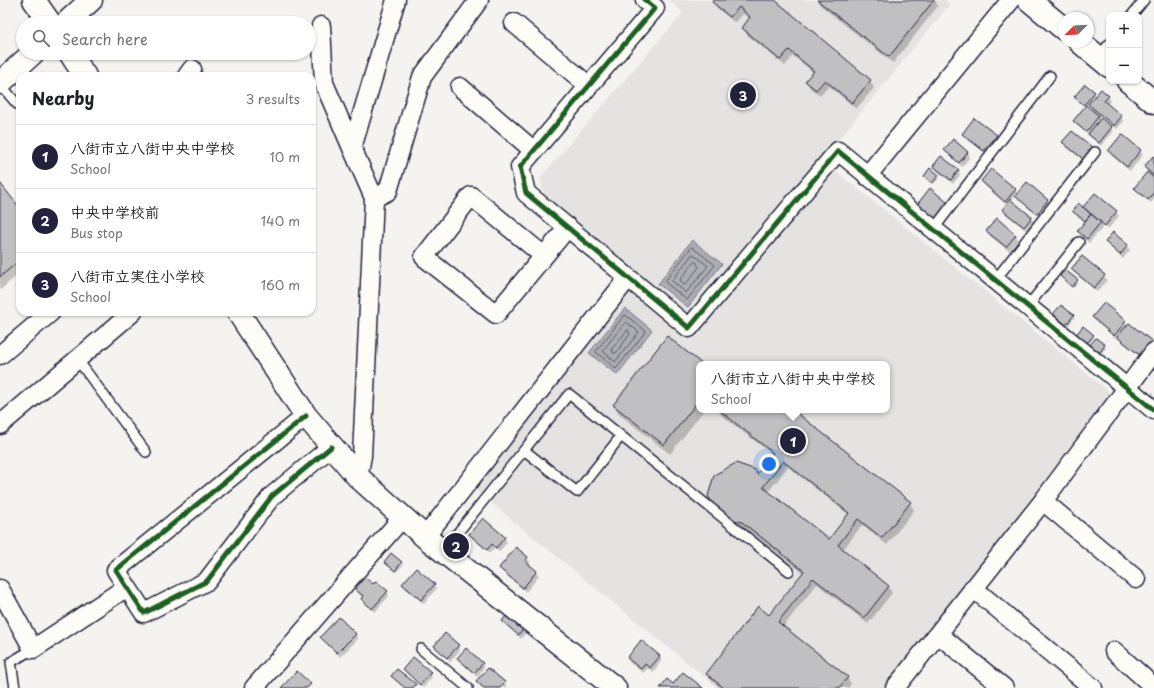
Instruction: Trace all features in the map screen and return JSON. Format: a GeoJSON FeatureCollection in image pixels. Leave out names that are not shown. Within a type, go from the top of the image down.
{"type":"FeatureCollection","features":[{"type":"Feature","properties":{"kind":"street"},"geometry":{"type":"LineString","coordinates":[[34,0],[45,16]]}},
{"type":"Feature","properties":{"kind":"street"},"geometry":{"type":"LineString","coordinates":[[74,16],[91,0]]}},
{"type":"Feature","properties":{"kind":"street"},"geometry":{"type":"LineString","coordinates":[[352,148],[396,0]]}},
{"type":"Feature","properties":{"kind":"street"},"geometry":{"type":"LineString","coordinates":[[374,198],[388,192],[422,77],[479,0]]}},
{"type":"Feature","properties":{"kind":"street"},"geometry":{"type":"LineString","coordinates":[[645,0],[655,8],[520,167],[526,193],[689,328],[838,151],[1154,410]]}},
{"type":"Feature","properties":{"kind":"street"},"geometry":{"type":"LineString","coordinates":[[867,176],[1011,0]]}},
{"type":"Feature","properties":{"kind":"street"},"geometry":{"type":"LineString","coordinates":[[1029,0],[1058,24]]}},
{"type":"Feature","properties":{"kind":"street"},"geometry":{"type":"LineString","coordinates":[[514,23],[589,86]]}},
{"type":"Feature","properties":{"kind":"street"},"geometry":{"type":"LineString","coordinates":[[321,26],[324,83],[374,198],[362,456],[358,477]]}},
{"type":"Feature","properties":{"kind":"street"},"geometry":{"type":"LineString","coordinates":[[1091,48],[1106,56]]}},
{"type":"Feature","properties":{"kind":"street"},"geometry":{"type":"LineString","coordinates":[[0,84],[26,60]]}},
{"type":"Feature","properties":{"kind":"street"},"geometry":{"type":"LineString","coordinates":[[75,60],[82,72]]}},
{"type":"Feature","properties":{"kind":"street"},"geometry":{"type":"LineString","coordinates":[[1132,84],[1154,102]]}},
{"type":"Feature","properties":{"kind":"street"},"geometry":{"type":"LineString","coordinates":[[460,86],[534,151]]}},
{"type":"Feature","properties":{"kind":"street"},"geometry":{"type":"LineString","coordinates":[[544,256],[471,196],[424,257],[496,314],[568,228]]}},
{"type":"Feature","properties":{"kind":"street"},"geometry":{"type":"LineString","coordinates":[[425,537],[628,278]]}},
{"type":"Feature","properties":{"kind":"street"},"geometry":{"type":"LineString","coordinates":[[0,355],[46,316]]}},
{"type":"Feature","properties":{"kind":"street"},"geometry":{"type":"LineString","coordinates":[[0,425],[128,316]]}},
{"type":"Feature","properties":{"kind":"street"},"geometry":{"type":"LineString","coordinates":[[241,316],[306,416],[358,477],[425,537],[609,686]]}},
{"type":"Feature","properties":{"kind":"street"},"geometry":{"type":"LineString","coordinates":[[899,686],[973,588],[1042,501],[1126,387],[1154,352]]}},
{"type":"Feature","properties":{"kind":"street"},"geometry":{"type":"LineString","coordinates":[[306,416],[116,570],[144,613],[207,581],[272,496],[331,447]]}},
{"type":"Feature","properties":{"kind":"street"},"geometry":{"type":"LineString","coordinates":[[1042,501],[1136,579]]}},
{"type":"Feature","properties":{"kind":"street"},"geometry":{"type":"LineString","coordinates":[[254,688],[403,516]]}},
{"type":"Feature","properties":{"kind":"street"},"geometry":{"type":"LineString","coordinates":[[2,596],[33,649],[127,587]]}},
{"type":"Feature","properties":{"kind":"street"},"geometry":{"type":"LineString","coordinates":[[973,588],[1093,688]]}},
{"type":"Feature","properties":{"kind":"street"},"geometry":{"type":"LineString","coordinates":[[938,634],[1004,688]]}},
{"type":"Feature","properties":{"kind":"street"},"geometry":{"type":"LineString","coordinates":[[1114,651],[1154,687]]}},
{"type":"Feature","properties":{"kind":"lane"},"geometry":{"type":"LineString","coordinates":[[1134,12],[1144,0]]}},
{"type":"Feature","properties":{"kind":"lane"},"geometry":{"type":"LineString","coordinates":[[933,230],[1050,76]]}},
{"type":"Feature","properties":{"kind":"lane"},"geometry":{"type":"LineString","coordinates":[[0,84],[16,103]]}},
{"type":"Feature","properties":{"kind":"lane"},"geometry":{"type":"LineString","coordinates":[[996,279],[1095,152]]}},
{"type":"Feature","properties":{"kind":"lane"},"geometry":{"type":"LineString","coordinates":[[1028,306],[1079,242]]}},
{"type":"Feature","properties":{"kind":"lane"},"geometry":{"type":"LineString","coordinates":[[77,359],[146,452]]}},
{"type":"Feature","properties":{"kind":"lane"},"geometry":{"type":"LineString","coordinates":[[443,551],[569,394],[789,571]]}},
{"type":"Feature","properties":{"kind":"lane"},"geometry":{"type":"LineString","coordinates":[[524,450],[577,492],[621,436]]}},
{"type":"Feature","properties":{"kind":"lane"},"geometry":{"type":"LineString","coordinates":[[15,688],[11,662],[33,649]]}},
{"type":"Feature","properties":{"kind":"lane"},"geometry":{"type":"LineString","coordinates":[[421,649],[468,688]]}},
{"type":"Feature","properties":{"kind":"shaded area"},"geometry":{"type":"Polygon","coordinates":[[[668,0],[945,0],[950,4],[691,319],[545,201],[540,178],[683,13],[668,0]]]}},
{"type":"Feature","properties":{"kind":"shaded area"},"geometry":{"type":"Polygon","coordinates":[[[831,167],[1112,394],[883,688],[718,688],[473,488],[630,286],[689,336],[831,167]]]}},
{"type":"Feature","properties":{"kind":"water"},"geometry":{"type":"Polygon","coordinates":[[[692,240],[722,264],[688,307],[658,284],[692,240]]]}},
{"type":"Feature","properties":{"kind":"water"},"geometry":{"type":"Polygon","coordinates":[[[625,308],[652,330],[617,375],[589,353],[625,308]]]}},
{"type":"Feature","properties":{"kind":"building"},"geometry":{"type":"Polygon","coordinates":[[[713,0],[775,0],[871,80],[852,103],[825,80],[816,90],[805,81],[814,71],[789,50],[780,60],[742,28],[750,17],[739,7],[730,17],[712,2],[713,0]]]}},
{"type":"Feature","properties":{"kind":"building"},"geometry":{"type":"Polygon","coordinates":[[[817,0],[934,0],[889,57],[817,0]]]}},
{"type":"Feature","properties":{"kind":"building"},"geometry":{"type":"Polygon","coordinates":[[[1085,84],[1095,92],[1084,105],[1074,97],[1085,84]]]}},
{"type":"Feature","properties":{"kind":"building"},"geometry":{"type":"Polygon","coordinates":[[[1101,89],[1109,96],[1104,101],[1122,116],[1114,126],[1088,104],[1101,89]]]}},
{"type":"Feature","properties":{"kind":"building"},"geometry":{"type":"Polygon","coordinates":[[[1086,105],[1099,116],[1086,132],[1073,121],[1086,105]]]}},
{"type":"Feature","properties":{"kind":"building"},"geometry":{"type":"Polygon","coordinates":[[[974,118],[997,135],[984,151],[962,134],[974,118]]]}},
{"type":"Feature","properties":{"kind":"building"},"geometry":{"type":"Polygon","coordinates":[[[1101,118],[1112,127],[1099,143],[1088,134],[1101,118]]]}},
{"type":"Feature","properties":{"kind":"building"},"geometry":{"type":"Polygon","coordinates":[[[1072,131],[1092,147],[1083,159],[1062,142],[1072,131]]]}},
{"type":"Feature","properties":{"kind":"building"},"geometry":{"type":"Polygon","coordinates":[[[1122,134],[1141,150],[1127,167],[1108,151],[1122,134]]]}},
{"type":"Feature","properties":{"kind":"building"},"geometry":{"type":"Polygon","coordinates":[[[953,139],[968,152],[959,163],[944,150],[953,139]]]}},
{"type":"Feature","properties":{"kind":"building"},"geometry":{"type":"Polygon","coordinates":[[[941,156],[959,170],[951,180],[933,166],[941,156]]]}},
{"type":"Feature","properties":{"kind":"building"},"geometry":{"type":"Polygon","coordinates":[[[1153,156],[1154,157],[1154,176],[1144,167],[1153,156]]]}},
{"type":"Feature","properties":{"kind":"building"},"geometry":{"type":"Polygon","coordinates":[[[930,168],[939,175],[932,183],[924,176],[930,168]]]}},
{"type":"Feature","properties":{"kind":"building"},"geometry":{"type":"Polygon","coordinates":[[[991,169],[1016,189],[1005,202],[981,181],[991,169]]]}},
{"type":"Feature","properties":{"kind":"building"},"geometry":{"type":"Polygon","coordinates":[[[1147,172],[1154,178],[1154,192],[1148,200],[1134,188],[1147,172]]]}},
{"type":"Feature","properties":{"kind":"building"},"geometry":{"type":"Polygon","coordinates":[[[1027,182],[1048,200],[1037,214],[1015,196],[1027,182]]]}},
{"type":"Feature","properties":{"kind":"building"},"geometry":{"type":"Polygon","coordinates":[[[0,183],[16,203],[16,263],[0,277],[0,183]]]}},
{"type":"Feature","properties":{"kind":"building"},"geometry":{"type":"Polygon","coordinates":[[[930,188],[948,203],[934,221],[916,206],[930,188]]]}},
{"type":"Feature","properties":{"kind":"building"},"geometry":{"type":"Polygon","coordinates":[[[1095,193],[1117,211],[1105,226],[1083,207],[1095,193]]]}},
{"type":"Feature","properties":{"kind":"building"},"geometry":{"type":"Polygon","coordinates":[[[1010,199],[1032,217],[1024,227],[1002,210],[1010,199]]]}},
{"type":"Feature","properties":{"kind":"building"},"geometry":{"type":"Polygon","coordinates":[[[1078,203],[1091,214],[1085,221],[1072,211],[1078,203]]]}},
{"type":"Feature","properties":{"kind":"building"},"geometry":{"type":"Polygon","coordinates":[[[1091,214],[1101,222],[1087,239],[1077,231],[1091,214]]]}},
{"type":"Feature","properties":{"kind":"building"},"geometry":{"type":"Polygon","coordinates":[[[997,218],[1016,235],[1006,247],[986,231],[997,218]]]}},
{"type":"Feature","properties":{"kind":"building"},"geometry":{"type":"Polygon","coordinates":[[[1113,232],[1128,245],[1120,255],[1105,242],[1113,232]]]}},
{"type":"Feature","properties":{"kind":"building"},"geometry":{"type":"Polygon","coordinates":[[[1082,256],[1105,275],[1094,288],[1071,269],[1082,256]]]}},
{"type":"Feature","properties":{"kind":"building"},"geometry":{"type":"Polygon","coordinates":[[[1065,270],[1078,280],[1072,287],[1060,276],[1065,270]]]}},
{"type":"Feature","properties":{"kind":"building"},"geometry":{"type":"Polygon","coordinates":[[[1104,303],[1126,321],[1114,336],[1092,317],[1104,303]]]}},
{"type":"Feature","properties":{"kind":"building"},"geometry":{"type":"Polygon","coordinates":[[[1061,305],[1074,315],[1066,325],[1053,314],[1061,305]]]}},
{"type":"Feature","properties":{"kind":"building"},"geometry":{"type":"Polygon","coordinates":[[[1129,323],[1153,342],[1141,356],[1117,337],[1129,323]]]}},
{"type":"Feature","properties":{"kind":"building"},"geometry":{"type":"Polygon","coordinates":[[[1083,326],[1094,335],[1085,345],[1075,336],[1083,326]]]}},
{"type":"Feature","properties":{"kind":"building"},"geometry":{"type":"Polygon","coordinates":[[[667,336],[698,361],[696,361],[696,404],[664,445],[613,405],[667,336]]]}},
{"type":"Feature","properties":{"kind":"building"},"geometry":{"type":"Polygon","coordinates":[[[1096,338],[1105,345],[1097,356],[1087,348],[1096,338]]]}},
{"type":"Feature","properties":{"kind":"building"},"geometry":{"type":"Polygon","coordinates":[[[723,413],[797,413],[911,502],[882,538],[858,519],[838,545],[889,586],[864,618],[813,578],[778,622],[848,677],[839,688],[724,688],[706,674],[758,606],[769,615],[804,571],[742,522],[721,517],[708,496],[714,475],[736,463],[756,470],[757,474],[773,453],[723,413]],[[783,461],[763,487],[829,539],[849,513],[783,461]]]}},
{"type":"Feature","properties":{"kind":"building"},"geometry":{"type":"Polygon","coordinates":[[[483,518],[505,537],[496,548],[492,544],[487,550],[469,534],[483,518]]]}},
{"type":"Feature","properties":{"kind":"building"},"geometry":{"type":"Polygon","coordinates":[[[516,547],[528,557],[525,561],[537,571],[523,588],[499,568],[516,547]]]}},
{"type":"Feature","properties":{"kind":"building"},"geometry":{"type":"Polygon","coordinates":[[[391,553],[402,562],[395,571],[384,562],[391,553]]]}},
{"type":"Feature","properties":{"kind":"building"},"geometry":{"type":"Polygon","coordinates":[[[416,568],[435,584],[421,600],[402,584],[416,568]]]}},
{"type":"Feature","properties":{"kind":"building"},"geometry":{"type":"Polygon","coordinates":[[[365,577],[373,584],[376,581],[388,591],[372,609],[361,599],[363,596],[355,589],[365,577]]]}},
{"type":"Feature","properties":{"kind":"building"},"geometry":{"type":"Polygon","coordinates":[[[510,611],[527,625],[518,635],[502,621],[510,611]]]}},
{"type":"Feature","properties":{"kind":"building"},"geometry":{"type":"Polygon","coordinates":[[[339,617],[356,634],[337,653],[320,637],[339,617]]]}},
{"type":"Feature","properties":{"kind":"building"},"geometry":{"type":"Polygon","coordinates":[[[445,633],[459,645],[447,658],[434,646],[445,633]]]}},
{"type":"Feature","properties":{"kind":"building"},"geometry":{"type":"Polygon","coordinates":[[[641,640],[660,656],[650,668],[645,664],[641,669],[627,658],[641,640]]]}},
{"type":"Feature","properties":{"kind":"building"},"geometry":{"type":"Polygon","coordinates":[[[466,648],[483,663],[474,673],[457,658],[466,648]]]}},
{"type":"Feature","properties":{"kind":"building"},"geometry":{"type":"Polygon","coordinates":[[[413,657],[431,672],[420,685],[403,669],[413,657]]]}},
{"type":"Feature","properties":{"kind":"building"},"geometry":{"type":"Polygon","coordinates":[[[488,668],[505,682],[500,688],[484,688],[476,681],[488,668]]]}},
{"type":"Feature","properties":{"kind":"building"},"geometry":{"type":"Polygon","coordinates":[[[397,669],[416,684],[413,688],[405,688],[391,676],[397,669]]]}},
{"type":"Feature","properties":{"kind":"building"},"geometry":{"type":"Polygon","coordinates":[[[297,671],[311,684],[307,688],[281,688],[297,671]]]}},
{"type":"Feature","properties":{"kind":"building"},"geometry":{"type":"Polygon","coordinates":[[[683,672],[703,688],[660,688],[667,679],[673,684],[683,672]]]}},
{"type":"Feature","properties":{"kind":"cycle path"},"geometry":{"type":"LineString","coordinates":[[645,0],[655,8],[520,167],[526,193],[689,328],[838,151],[1154,410]]}},
{"type":"Feature","properties":{"kind":"cycle path"},"geometry":{"type":"LineString","coordinates":[[306,416],[116,570],[144,613],[207,581],[272,496],[331,447]]}},
{"type":"Feature","properties":{"kind":"place","name":"八街市立実住小学校"},"geometry":{"type":"Point","coordinates":[743,95]}},
{"type":"Feature","properties":{"kind":"place","name":"八街市立八街中央中学校"},"geometry":{"type":"Point","coordinates":[793,441]}},
{"type":"Feature","properties":{"kind":"place","name":"中央中学校前"},"geometry":{"type":"Point","coordinates":[456,546]}}]}
